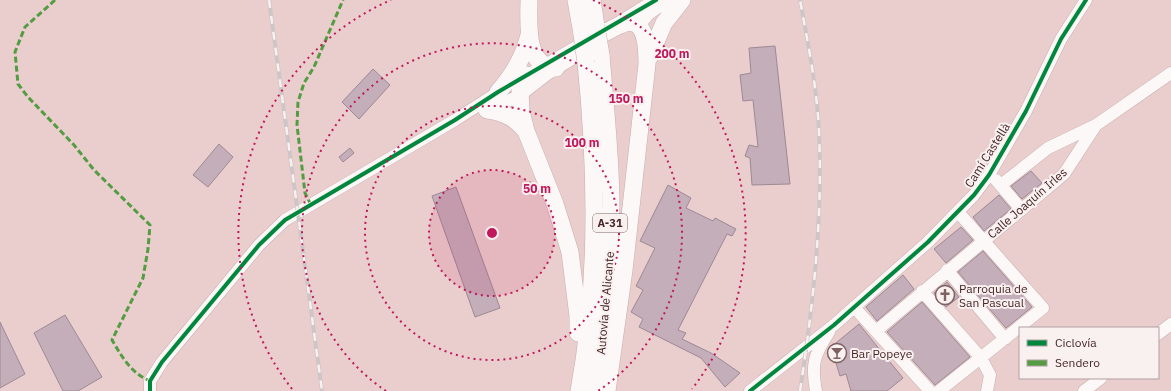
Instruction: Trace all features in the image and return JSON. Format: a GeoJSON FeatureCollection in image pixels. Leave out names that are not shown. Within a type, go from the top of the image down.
{"type":"FeatureCollection","features":[{"type":"Feature","properties":{"kind":"highway"},"geometry":{"type":"LineString","coordinates":[[529,0],[530,33],[533,51],[541,62],[551,66]]}},
{"type":"Feature","properties":{"kind":"highway","name":"Autovía de Alicante"},"geometry":{"type":"LineString","coordinates":[[576,0],[590,33]]}},
{"type":"Feature","properties":{"kind":"highway","name":"Autovía de Alicante"},"geometry":{"type":"LineString","coordinates":[[592,0],[590,33],[593,59],[608,131],[611,205],[608,282],[601,356],[594,391]]}},
{"type":"Feature","properties":{"kind":"highway"},"geometry":{"type":"LineString","coordinates":[[590,33],[606,34],[626,23],[637,20],[664,0]]}},
{"type":"Feature","properties":{"kind":"highway"},"geometry":{"type":"LineString","coordinates":[[647,64],[657,36],[664,23],[682,0]]}},
{"type":"Feature","properties":{"kind":"highway"},"geometry":{"type":"LineString","coordinates":[[607,391],[624,270],[647,64],[644,34],[637,20]]}},
{"type":"Feature","properties":{"kind":"highway"},"geometry":{"type":"LineString","coordinates":[[498,92],[516,68],[527,45],[530,33]]}},
{"type":"Feature","properties":{"kind":"highway","name":"Autovía de Alicante"},"geometry":{"type":"LineString","coordinates":[[578,391],[584,365],[592,281],[594,206],[593,59]]}},
{"type":"Feature","properties":{"kind":"highway"},"geometry":{"type":"LineString","coordinates":[[527,75],[521,85],[519,96],[526,131],[555,204],[570,252],[578,316],[578,349],[584,365]]}},
{"type":"Feature","properties":{"kind":"highway"},"geometry":{"type":"LineString","coordinates":[[487,110],[504,113],[512,117],[526,131]]}},
{"type":"Feature","properties":{"kind":"street"},"geometry":{"type":"LineString","coordinates":[[455,120],[487,110],[519,96],[535,83],[551,66],[590,33],[656,0]]}},
{"type":"Feature","properties":{"kind":"street"},"geometry":{"type":"LineString","coordinates":[[150,391],[150,381],[162,362],[259,245],[285,220],[455,120],[527,75],[551,66],[672,0]]}},
{"type":"Feature","properties":{"kind":"street","name":"Camí Castellà"},"geometry":{"type":"LineString","coordinates":[[834,325],[928,242],[958,212],[989,175],[1026,111],[1061,39],[1086,0]]}},
{"type":"Feature","properties":{"kind":"street"},"geometry":{"type":"LineString","coordinates":[[1001,185],[1048,148],[1096,125],[1171,73]]}},
{"type":"Feature","properties":{"kind":"street","name":"Calle Joaquín Irles"},"geometry":{"type":"LineString","coordinates":[[876,331],[947,270],[1064,174],[1096,125]]}},
{"type":"Feature","properties":{"kind":"street"},"geometry":{"type":"LineString","coordinates":[[989,175],[1001,185],[1021,209]]}},
{"type":"Feature","properties":{"kind":"street"},"geometry":{"type":"LineString","coordinates":[[958,212],[1043,308],[1020,327]]}},
{"type":"Feature","properties":{"kind":"street"},"geometry":{"type":"LineString","coordinates":[[947,270],[1005,339]]}},
{"type":"Feature","properties":{"kind":"street"},"geometry":{"type":"LineString","coordinates":[[922,291],[980,358],[990,375],[987,391]]}},
{"type":"Feature","properties":{"kind":"street"},"geometry":{"type":"LineString","coordinates":[[854,307],[930,391]]}},
{"type":"Feature","properties":{"kind":"street"},"geometry":{"type":"LineString","coordinates":[[1159,333],[1171,324]]}},
{"type":"Feature","properties":{"kind":"street"},"geometry":{"type":"LineString","coordinates":[[750,391],[834,325]]}},
{"type":"Feature","properties":{"kind":"street"},"geometry":{"type":"LineString","coordinates":[[816,391],[812,371],[816,352],[834,325]]}},
{"type":"Feature","properties":{"kind":"street"},"geometry":{"type":"LineString","coordinates":[[939,391],[1019,328]]}},
{"type":"Feature","properties":{"kind":"street"},"geometry":{"type":"LineString","coordinates":[[1084,391],[1100,379]]}},
{"type":"Feature","properties":{"kind":"building"},"geometry":{"type":"Polygon","coordinates":[[[775,46],[790,184],[752,185],[750,158],[745,156],[749,145],[758,147],[753,100],[743,101],[740,75],[751,73],[749,48],[775,46]]]}},
{"type":"Feature","properties":{"kind":"building"},"geometry":{"type":"Polygon","coordinates":[[[373,69],[390,85],[359,119],[342,102],[373,69]]]}},
{"type":"Feature","properties":{"kind":"building"},"geometry":{"type":"Polygon","coordinates":[[[219,144],[233,157],[208,187],[193,175],[219,144]]]}},
{"type":"Feature","properties":{"kind":"building"},"geometry":{"type":"Polygon","coordinates":[[[350,148],[354,153],[343,162],[339,157],[350,148]]]}},
{"type":"Feature","properties":{"kind":"building"},"geometry":{"type":"Polygon","coordinates":[[[1031,171],[1042,183],[1022,199],[1011,186],[1031,171]]]}},
{"type":"Feature","properties":{"kind":"building"},"geometry":{"type":"Polygon","coordinates":[[[668,185],[691,198],[686,208],[713,221],[715,218],[736,229],[732,236],[727,234],[678,330],[686,333],[682,339],[711,353],[740,373],[725,387],[701,358],[639,327],[643,319],[631,312],[643,290],[636,286],[655,248],[640,241],[668,185]]]}},
{"type":"Feature","properties":{"kind":"building"},"geometry":{"type":"Polygon","coordinates":[[[456,187],[500,308],[475,317],[432,196],[456,187]]]}},
{"type":"Feature","properties":{"kind":"building"},"geometry":{"type":"Polygon","coordinates":[[[999,195],[1011,209],[984,231],[973,217],[999,195]]]}},
{"type":"Feature","properties":{"kind":"building"},"geometry":{"type":"Polygon","coordinates":[[[961,227],[973,240],[946,263],[934,249],[961,227]]]}},
{"type":"Feature","properties":{"kind":"building"},"geometry":{"type":"Polygon","coordinates":[[[983,251],[1032,307],[1006,328],[958,272],[983,251]]]}},
{"type":"Feature","properties":{"kind":"building"},"geometry":{"type":"Polygon","coordinates":[[[903,275],[914,289],[877,321],[866,307],[903,275]]]}},
{"type":"Feature","properties":{"kind":"building","name":"Parroquia de San Pascual"},"geometry":{"type":"Polygon","coordinates":[[[947,282],[959,297],[946,307],[934,293],[947,282]]]}},
{"type":"Feature","properties":{"kind":"building"},"geometry":{"type":"Polygon","coordinates":[[[922,302],[970,357],[935,385],[887,332],[922,302]]]}},
{"type":"Feature","properties":{"kind":"building"},"geometry":{"type":"Polygon","coordinates":[[[65,315],[102,377],[78,391],[63,391],[34,333],[65,315]]]}},
{"type":"Feature","properties":{"kind":"building"},"geometry":{"type":"Polygon","coordinates":[[[0,322],[25,374],[0,388],[0,322]]]}},
{"type":"Feature","properties":{"kind":"building"},"geometry":{"type":"Polygon","coordinates":[[[859,324],[903,378],[887,391],[851,391],[846,374],[840,376],[831,347],[859,324]]]}},
{"type":"Feature","properties":{"kind":"railway"},"geometry":{"type":"LineString","coordinates":[[269,0],[322,391]]}},
{"type":"Feature","properties":{"kind":"railway"},"geometry":{"type":"LineString","coordinates":[[800,0],[812,66],[816,99],[819,132],[820,197],[813,294],[800,391]]}},
{"type":"Feature","properties":{"kind":"marked path"},"geometry":{"type":"LineString","coordinates":[[55,0],[25,27],[15,52],[18,84],[28,97],[74,145],[94,170],[150,225],[143,278],[112,340],[132,369],[137,374],[150,381]]}},
{"type":"Feature","properties":{"kind":"marked path"},"geometry":{"type":"LineString","coordinates":[[311,205],[305,193],[297,125],[298,102],[304,83],[314,67],[343,0]]}},
{"type":"Feature","properties":{"kind":"cycle path"},"geometry":{"type":"LineString","coordinates":[[150,391],[150,381],[162,362],[259,245],[285,220],[455,120],[498,92],[656,0]]}},
{"type":"Feature","properties":{"kind":"cycle path"},"geometry":{"type":"LineString","coordinates":[[750,391],[834,325],[928,242],[974,195],[989,175],[1026,111],[1061,39],[1086,0]]}},
{"type":"Feature","properties":{"kind":"place","name":"Parroquia de San Pascual"},"geometry":{"type":"Point","coordinates":[945,295]}},
{"type":"Feature","properties":{"kind":"place","name":"Bar Popeye"},"geometry":{"type":"Point","coordinates":[837,353]}}]}
